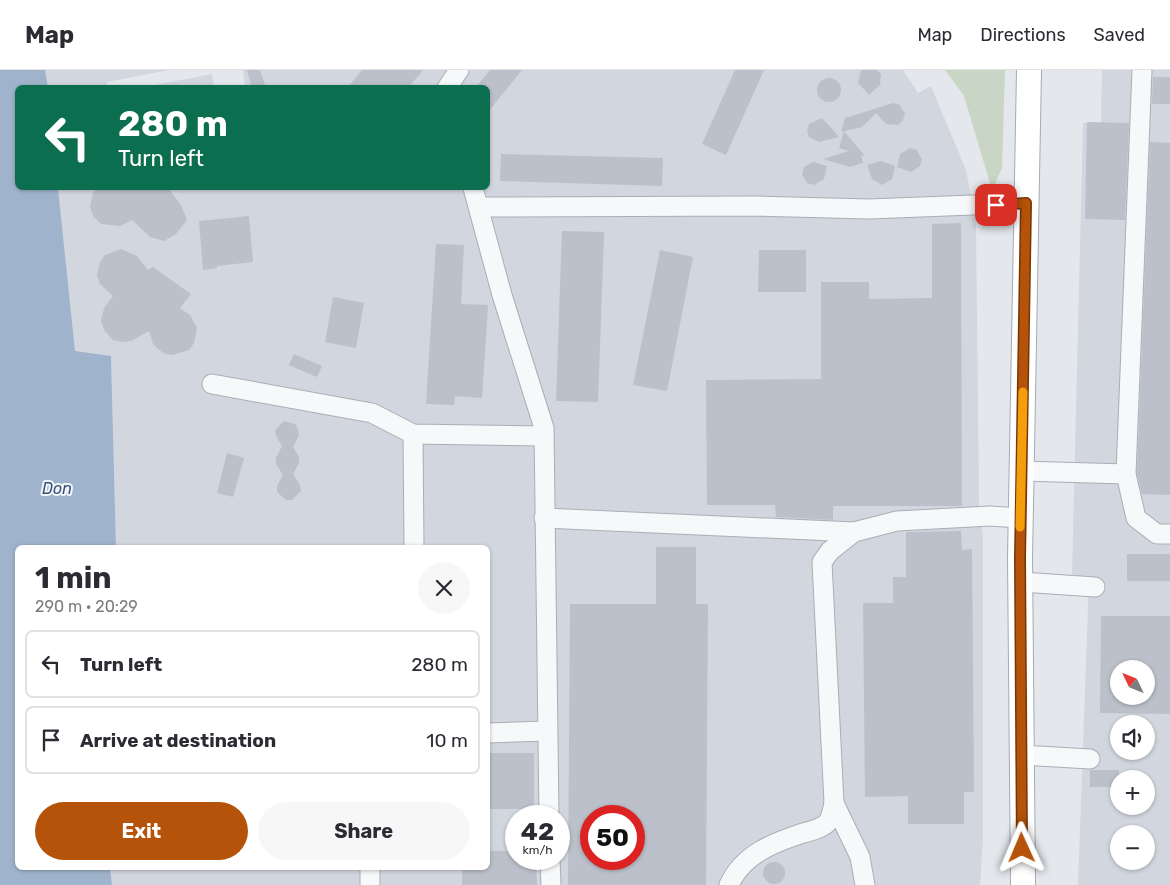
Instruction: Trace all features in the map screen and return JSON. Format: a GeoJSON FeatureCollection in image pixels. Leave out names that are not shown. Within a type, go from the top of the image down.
{"type":"FeatureCollection","features":[{"type":"Feature","properties":{"kind":"main road"},"geometry":{"type":"LineString","coordinates":[[1023,885],[1020,518],[1029,70]]}},
{"type":"Feature","properties":{"kind":"lane"},"geometry":{"type":"LineString","coordinates":[[449,85],[460,70]]}},
{"type":"Feature","properties":{"kind":"lane"},"geometry":{"type":"LineString","coordinates":[[1142,70],[1126,474],[1136,518],[1157,534],[1170,534]]}},
{"type":"Feature","properties":{"kind":"lane"},"geometry":{"type":"LineString","coordinates":[[549,805],[546,731],[544,428],[472,194],[869,209],[1026,203]]}},
{"type":"Feature","properties":{"kind":"lane"},"geometry":{"type":"LineString","coordinates":[[212,384],[372,413],[412,434],[544,436]]}},
{"type":"Feature","properties":{"kind":"lane"},"geometry":{"type":"LineString","coordinates":[[412,434],[414,545]]}},
{"type":"Feature","properties":{"kind":"lane"},"geometry":{"type":"LineString","coordinates":[[1021,471],[1126,474]]}},
{"type":"Feature","properties":{"kind":"lane"},"geometry":{"type":"LineString","coordinates":[[544,518],[854,532],[897,521],[990,516],[1020,518]]}},
{"type":"Feature","properties":{"kind":"lane"},"geometry":{"type":"LineString","coordinates":[[728,885],[733,874],[753,854],[787,838],[816,830],[828,822],[834,803],[822,562],[830,551],[854,532]]}},
{"type":"Feature","properties":{"kind":"lane"},"geometry":{"type":"LineString","coordinates":[[1021,582],[1095,587]]}},
{"type":"Feature","properties":{"kind":"lane"},"geometry":{"type":"LineString","coordinates":[[490,733],[546,731]]}},
{"type":"Feature","properties":{"kind":"lane"},"geometry":{"type":"LineString","coordinates":[[1022,755],[1090,759]]}},
{"type":"Feature","properties":{"kind":"lane"},"geometry":{"type":"LineString","coordinates":[[834,803],[860,857],[865,885]]}},
{"type":"Feature","properties":{"kind":"lane"},"geometry":{"type":"LineString","coordinates":[[370,870],[370,885]]}},
{"type":"Feature","properties":{"kind":"lane"},"geometry":{"type":"LineString","coordinates":[[550,870],[551,885]]}},
{"type":"Feature","properties":{"kind":"shaded area"},"geometry":{"type":"Polygon","coordinates":[[[45,70],[169,70],[107,82],[108,85],[48,85],[45,70]]]}},
{"type":"Feature","properties":{"kind":"shaded area"},"geometry":{"type":"Polygon","coordinates":[[[243,70],[903,70],[918,93],[931,86],[966,170],[976,225],[979,504],[983,536],[983,838],[980,885],[112,885],[110,870],[490,870],[490,545],[116,545],[111,356],[75,352],[58,190],[490,190],[490,85],[245,85],[243,70]]]}},
{"type":"Feature","properties":{"kind":"shaded area"},"geometry":{"type":"Polygon","coordinates":[[[1102,70],[1170,70],[1170,885],[1078,885],[1089,579],[1072,574],[1083,123],[1101,124],[1102,70]]]}},
{"type":"Feature","properties":{"kind":"shaded area"},"geometry":{"type":"Polygon","coordinates":[[[212,74],[214,85],[154,85],[212,74]]]}},
{"type":"Feature","properties":{"kind":"green space"},"geometry":{"type":"Polygon","coordinates":[[[945,70],[1005,70],[1002,168],[992,190],[964,96],[945,70]]]}},
{"type":"Feature","properties":{"kind":"water","name":"Don"},"geometry":{"type":"Polygon","coordinates":[[[0,70],[45,70],[48,85],[15,85],[15,190],[58,190],[75,351],[111,356],[116,545],[15,545],[15,870],[110,870],[112,885],[0,885],[0,70]]]}},
{"type":"Feature","properties":{"kind":"building"},"geometry":{"type":"Polygon","coordinates":[[[247,70],[260,70],[265,85],[251,85],[247,70]]]}},
{"type":"Feature","properties":{"kind":"building"},"geometry":{"type":"Polygon","coordinates":[[[362,70],[423,70],[410,85],[350,85],[362,70]]]}},
{"type":"Feature","properties":{"kind":"building"},"geometry":{"type":"Polygon","coordinates":[[[490,70],[522,70],[490,110],[490,85],[478,85],[490,70]]]}},
{"type":"Feature","properties":{"kind":"building"},"geometry":{"type":"Polygon","coordinates":[[[735,70],[764,70],[726,155],[702,144],[735,70]]]}},
{"type":"Feature","properties":{"kind":"building"},"geometry":{"type":"Polygon","coordinates":[[[861,70],[877,70],[881,74],[880,85],[869,95],[858,83],[861,70]]]}},
{"type":"Feature","properties":{"kind":"building"},"geometry":{"type":"Polygon","coordinates":[[[1153,77],[1170,77],[1170,104],[1152,104],[1153,77]]]}},
{"type":"Feature","properties":{"kind":"building"},"geometry":{"type":"Polygon","coordinates":[[[829,78],[837,82],[841,90],[837,98],[829,102],[821,98],[817,90],[821,82],[829,78]]]}},
{"type":"Feature","properties":{"kind":"building"},"geometry":{"type":"Polygon","coordinates":[[[893,103],[900,105],[905,114],[903,120],[898,125],[886,124],[876,113],[862,127],[841,132],[845,118],[893,103]]]}},
{"type":"Feature","properties":{"kind":"building"},"geometry":{"type":"Polygon","coordinates":[[[822,118],[839,137],[819,142],[809,137],[807,131],[809,124],[822,118]]]}},
{"type":"Feature","properties":{"kind":"building"},"geometry":{"type":"Polygon","coordinates":[[[1087,122],[1129,123],[1125,220],[1085,219],[1087,122]]]}},
{"type":"Feature","properties":{"kind":"building"},"geometry":{"type":"Polygon","coordinates":[[[844,131],[865,156],[861,155],[863,163],[850,167],[823,159],[849,151],[839,148],[844,131]]]}},
{"type":"Feature","properties":{"kind":"building"},"geometry":{"type":"Polygon","coordinates":[[[1150,142],[1170,143],[1170,495],[1142,494],[1137,473],[1150,142]]]}},
{"type":"Feature","properties":{"kind":"building"},"geometry":{"type":"Polygon","coordinates":[[[910,148],[917,150],[922,160],[920,166],[911,172],[897,167],[900,154],[910,148]]]}},
{"type":"Feature","properties":{"kind":"building"},"geometry":{"type":"Polygon","coordinates":[[[501,154],[663,158],[662,186],[500,181],[501,154]]]}},
{"type":"Feature","properties":{"kind":"building"},"geometry":{"type":"Polygon","coordinates":[[[881,161],[895,166],[892,179],[882,185],[872,179],[867,165],[881,161]]]}},
{"type":"Feature","properties":{"kind":"building"},"geometry":{"type":"Polygon","coordinates":[[[813,162],[827,166],[824,179],[814,185],[807,183],[802,174],[804,167],[813,162]]]}},
{"type":"Feature","properties":{"kind":"building"},"geometry":{"type":"Polygon","coordinates":[[[95,190],[170,190],[181,205],[187,220],[176,234],[164,241],[150,237],[132,220],[120,226],[101,224],[93,216],[90,206],[95,190]]]}},
{"type":"Feature","properties":{"kind":"building"},"geometry":{"type":"Polygon","coordinates":[[[249,216],[253,262],[217,266],[217,268],[203,270],[199,221],[249,216]]]}},
{"type":"Feature","properties":{"kind":"building"},"geometry":{"type":"Polygon","coordinates":[[[961,223],[962,506],[833,506],[833,520],[776,517],[775,505],[707,505],[706,380],[821,379],[821,282],[869,282],[869,299],[932,298],[932,224],[961,223]]]}},
{"type":"Feature","properties":{"kind":"building"},"geometry":{"type":"Polygon","coordinates":[[[562,231],[604,232],[598,402],[556,401],[562,231]]]}},
{"type":"Feature","properties":{"kind":"building"},"geometry":{"type":"Polygon","coordinates":[[[436,244],[464,245],[461,304],[488,305],[482,398],[455,396],[454,405],[426,404],[436,244]]]}},
{"type":"Feature","properties":{"kind":"building"},"geometry":{"type":"Polygon","coordinates":[[[121,249],[137,256],[148,270],[153,267],[191,294],[180,308],[190,315],[197,328],[194,343],[189,350],[172,355],[163,353],[153,344],[149,331],[131,341],[123,342],[113,340],[104,330],[101,321],[104,308],[113,296],[100,284],[97,275],[100,262],[105,255],[121,249]]]}},
{"type":"Feature","properties":{"kind":"building"},"geometry":{"type":"Polygon","coordinates":[[[660,250],[693,257],[667,391],[633,385],[660,250]]]}},
{"type":"Feature","properties":{"kind":"building"},"geometry":{"type":"Polygon","coordinates":[[[759,250],[806,250],[806,292],[758,292],[759,250]]]}},
{"type":"Feature","properties":{"kind":"building"},"geometry":{"type":"Polygon","coordinates":[[[333,297],[364,303],[356,348],[325,342],[333,297]]]}},
{"type":"Feature","properties":{"kind":"building"},"geometry":{"type":"Polygon","coordinates":[[[294,354],[322,366],[317,377],[289,365],[294,354]]]}},
{"type":"Feature","properties":{"kind":"building"},"geometry":{"type":"Polygon","coordinates":[[[284,421],[295,424],[299,435],[293,447],[299,457],[299,463],[293,474],[300,485],[301,491],[292,500],[286,500],[277,492],[277,486],[283,475],[276,464],[276,458],[282,446],[275,430],[284,421]]]}},
{"type":"Feature","properties":{"kind":"building"},"geometry":{"type":"Polygon","coordinates":[[[227,453],[244,458],[233,497],[217,493],[227,453]]]}},
{"type":"Feature","properties":{"kind":"building"},"geometry":{"type":"Polygon","coordinates":[[[961,531],[962,550],[972,549],[974,792],[964,792],[964,824],[908,824],[908,796],[865,797],[863,603],[893,603],[893,577],[906,577],[906,532],[961,531]]]}},
{"type":"Feature","properties":{"kind":"building"},"geometry":{"type":"Polygon","coordinates":[[[656,547],[696,547],[696,604],[708,604],[706,885],[568,885],[568,870],[570,870],[570,604],[656,604],[656,547]]]}},
{"type":"Feature","properties":{"kind":"building"},"geometry":{"type":"Polygon","coordinates":[[[1127,554],[1170,554],[1170,581],[1127,581],[1127,554]]]}},
{"type":"Feature","properties":{"kind":"building"},"geometry":{"type":"Polygon","coordinates":[[[1101,616],[1170,616],[1170,714],[1100,713],[1101,616]]]}},
{"type":"Feature","properties":{"kind":"building"},"geometry":{"type":"Polygon","coordinates":[[[490,753],[534,753],[534,805],[505,805],[505,809],[490,809],[490,753]]]}},
{"type":"Feature","properties":{"kind":"building"},"geometry":{"type":"Polygon","coordinates":[[[1090,770],[1110,770],[1110,787],[1090,787],[1090,770]]]}},
{"type":"Feature","properties":{"kind":"building"},"geometry":{"type":"Polygon","coordinates":[[[490,851],[505,851],[505,870],[536,870],[537,885],[462,885],[462,870],[490,870],[490,851]]]}},
{"type":"Feature","properties":{"kind":"building"},"geometry":{"type":"Polygon","coordinates":[[[770,862],[778,862],[785,869],[785,877],[778,884],[770,884],[763,877],[763,869],[770,862]]]}},
{"type":"Feature","properties":{"kind":"slow traffic"},"geometry":{"type":"LineString","coordinates":[[1020,527],[1023,392]]}},
{"type":"Feature","properties":{"kind":"route"},"geometry":{"type":"LineString","coordinates":[[996,205],[1026,203],[1020,558],[1022,848]]}}]}
